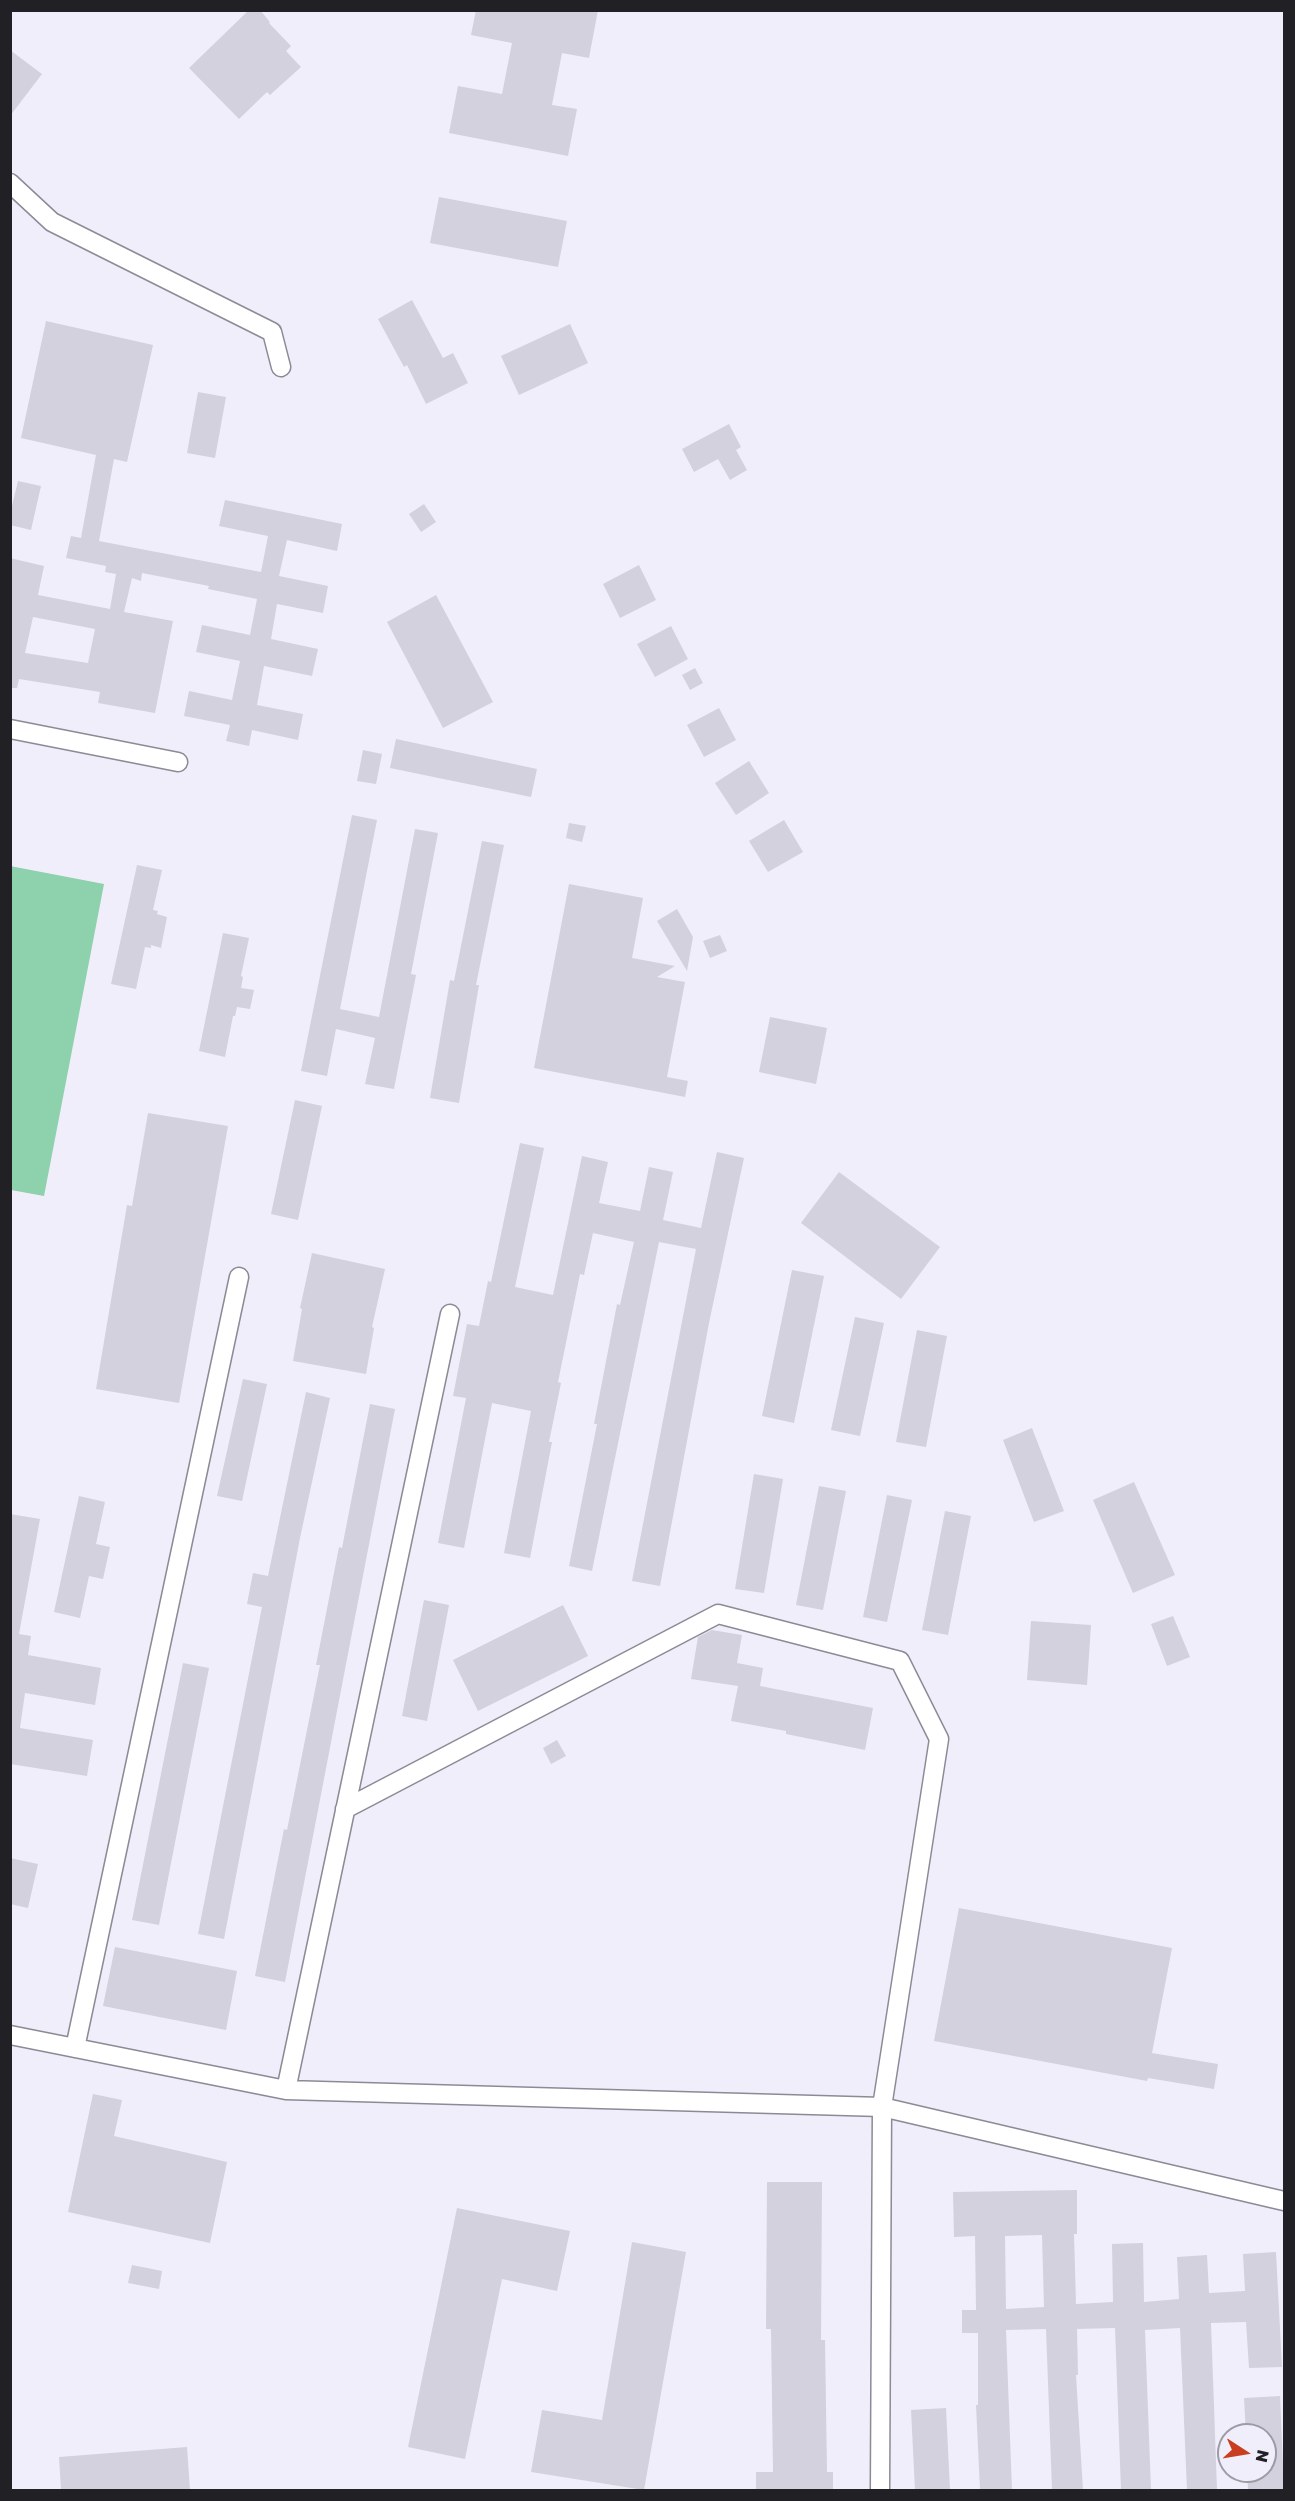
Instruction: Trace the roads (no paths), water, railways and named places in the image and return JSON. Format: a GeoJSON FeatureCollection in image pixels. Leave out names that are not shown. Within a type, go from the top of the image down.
{"type":"FeatureCollection","features":[{"type":"Feature","properties":{"kind":"street"},"geometry":{"type":"LineString","coordinates":[[10,183],[52,222],[272,332],[282,367]]}},
{"type":"Feature","properties":{"kind":"street"},"geometry":{"type":"LineString","coordinates":[[10,729],[178,762]]}},
{"type":"Feature","properties":{"kind":"street"},"geometry":{"type":"LineString","coordinates":[[75,2048],[239,1278]]}},
{"type":"Feature","properties":{"kind":"street"},"geometry":{"type":"LineString","coordinates":[[286,2090],[450,1314]]}},
{"type":"Feature","properties":{"kind":"street"},"geometry":{"type":"LineString","coordinates":[[345,1809],[717,1614],[900,1661],[939,1739],[882,2107],[880,2490]]}},
{"type":"Feature","properties":{"kind":"street"},"geometry":{"type":"LineString","coordinates":[[10,2035],[286,2090],[882,2107],[1284,2200]]}}]}
